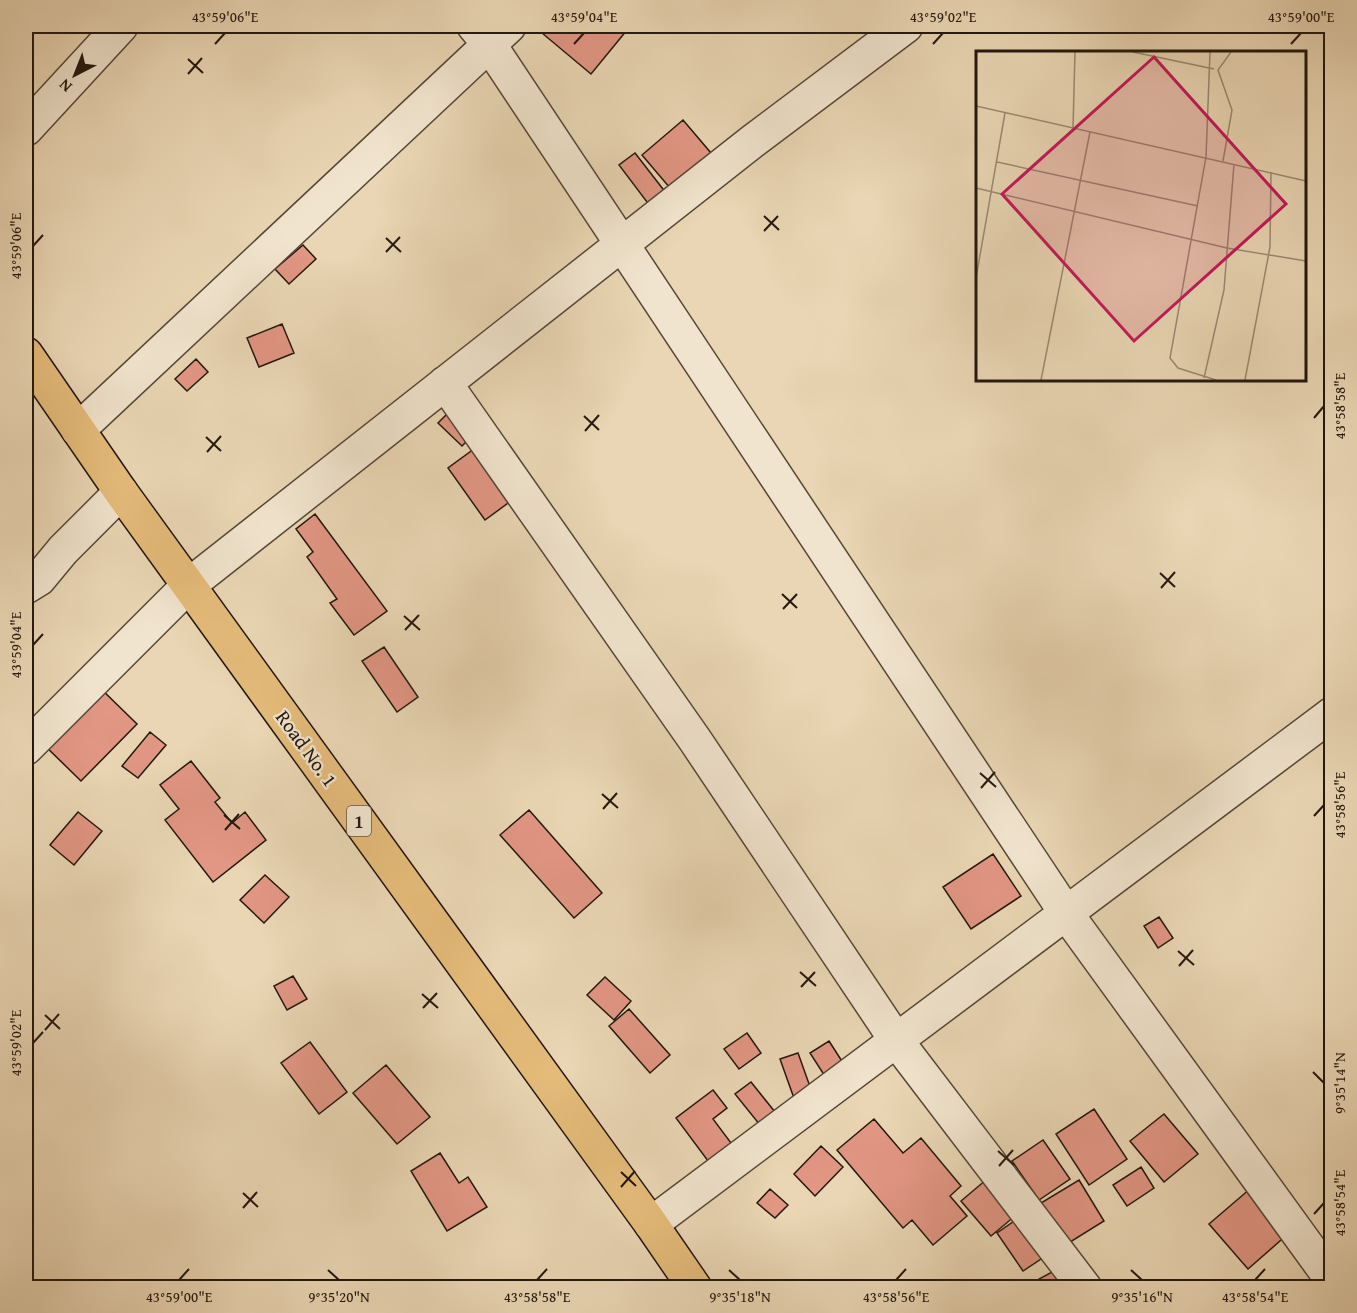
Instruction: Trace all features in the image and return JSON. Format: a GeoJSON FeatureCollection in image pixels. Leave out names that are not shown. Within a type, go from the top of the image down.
{"type":"FeatureCollection","features":[{"type":"Feature","properties":{"kind":"highway","name":"Road No. 1"},"geometry":{"type":"LineString","coordinates":[[26,354],[121,492],[695,1287]]}},
{"type":"Feature","properties":{"kind":"street"},"geometry":{"type":"LineString","coordinates":[[26,129],[121,26]]}},
{"type":"Feature","properties":{"kind":"street"},"geometry":{"type":"LineString","coordinates":[[26,748],[189,585],[622,243],[906,26]]}},
{"type":"Feature","properties":{"kind":"street"},"geometry":{"type":"LineString","coordinates":[[78,430],[491,32],[622,243],[1066,913],[1332,1280]]}},
{"type":"Feature","properties":{"kind":"street"},"geometry":{"type":"LineString","coordinates":[[445,383],[695,740],[896,1040],[1085,1287]]}},
{"type":"Feature","properties":{"kind":"street"},"geometry":{"type":"LineString","coordinates":[[26,588],[39,579],[63,550],[121,492]]}},
{"type":"Feature","properties":{"kind":"street"},"geometry":{"type":"LineString","coordinates":[[651,1224],[1332,714]]}},
{"type":"Feature","properties":{"kind":"building"},"geometry":{"type":"Polygon","coordinates":[[[548,26],[622,26],[627,30],[591,74],[542,33],[548,26]]]}},
{"type":"Feature","properties":{"kind":"building"},"geometry":{"type":"Polygon","coordinates":[[[683,120],[711,153],[670,188],[642,155],[683,120]]]}},
{"type":"Feature","properties":{"kind":"building"},"geometry":{"type":"Polygon","coordinates":[[[635,153],[666,193],[650,206],[619,165],[635,153]]]}},
{"type":"Feature","properties":{"kind":"building"},"geometry":{"type":"Polygon","coordinates":[[[303,245],[316,259],[289,284],[275,269],[303,245]]]}},
{"type":"Feature","properties":{"kind":"building"},"geometry":{"type":"Polygon","coordinates":[[[282,324],[294,353],[259,367],[247,338],[282,324]]]}},
{"type":"Feature","properties":{"kind":"building"},"geometry":{"type":"Polygon","coordinates":[[[196,359],[208,372],[187,391],[175,379],[196,359]]]}},
{"type":"Feature","properties":{"kind":"building"},"geometry":{"type":"Polygon","coordinates":[[[447,414],[472,436],[462,446],[438,423],[447,414]]]}},
{"type":"Feature","properties":{"kind":"building"},"geometry":{"type":"Polygon","coordinates":[[[478,446],[515,498],[485,520],[448,468],[478,446]]]}},
{"type":"Feature","properties":{"kind":"building"},"geometry":{"type":"Polygon","coordinates":[[[315,514],[387,611],[354,635],[330,603],[337,599],[307,557],[313,552],[296,529],[315,514]]]}},
{"type":"Feature","properties":{"kind":"building"},"geometry":{"type":"Polygon","coordinates":[[[384,647],[418,697],[397,712],[362,661],[384,647]]]}},
{"type":"Feature","properties":{"kind":"building"},"geometry":{"type":"Polygon","coordinates":[[[94,682],[137,724],[81,781],[38,739],[94,682]]]}},
{"type":"Feature","properties":{"kind":"building"},"geometry":{"type":"Polygon","coordinates":[[[150,732],[166,745],[138,778],[122,766],[150,732]]]}},
{"type":"Feature","properties":{"kind":"building"},"geometry":{"type":"Polygon","coordinates":[[[191,761],[220,798],[215,802],[232,823],[245,812],[266,840],[213,882],[165,820],[179,809],[160,785],[191,761]]]}},
{"type":"Feature","properties":{"kind":"building"},"geometry":{"type":"Polygon","coordinates":[[[529,810],[602,893],[574,918],[500,835],[529,810]]]}},
{"type":"Feature","properties":{"kind":"building"},"geometry":{"type":"Polygon","coordinates":[[[78,812],[102,831],[74,865],[50,845],[78,812]]]}},
{"type":"Feature","properties":{"kind":"building"},"geometry":{"type":"Polygon","coordinates":[[[993,854],[1021,896],[971,929],[943,887],[993,854]]]}},
{"type":"Feature","properties":{"kind":"building"},"geometry":{"type":"Polygon","coordinates":[[[265,875],[289,897],[264,923],[240,900],[265,875]]]}},
{"type":"Feature","properties":{"kind":"building"},"geometry":{"type":"Polygon","coordinates":[[[1159,917],[1173,938],[1158,948],[1144,926],[1159,917]]]}},
{"type":"Feature","properties":{"kind":"building"},"geometry":{"type":"Polygon","coordinates":[[[293,976],[307,999],[287,1010],[274,986],[293,976]]]}},
{"type":"Feature","properties":{"kind":"building"},"geometry":{"type":"Polygon","coordinates":[[[605,977],[631,1001],[614,1020],[587,995],[605,977]]]}},
{"type":"Feature","properties":{"kind":"building"},"geometry":{"type":"Polygon","coordinates":[[[629,1009],[670,1055],[650,1073],[609,1026],[629,1009]]]}},
{"type":"Feature","properties":{"kind":"building"},"geometry":{"type":"Polygon","coordinates":[[[747,1033],[761,1053],[739,1069],[724,1049],[747,1033]]]}},
{"type":"Feature","properties":{"kind":"building"},"geometry":{"type":"Polygon","coordinates":[[[829,1041],[847,1069],[828,1081],[810,1053],[829,1041]]]}},
{"type":"Feature","properties":{"kind":"building"},"geometry":{"type":"Polygon","coordinates":[[[310,1042],[347,1092],[319,1114],[281,1063],[310,1042]]]}},
{"type":"Feature","properties":{"kind":"building"},"geometry":{"type":"Polygon","coordinates":[[[798,1053],[813,1095],[795,1101],[780,1059],[798,1053]]]}},
{"type":"Feature","properties":{"kind":"building"},"geometry":{"type":"Polygon","coordinates":[[[386,1065],[430,1117],[397,1144],[353,1093],[386,1065]]]}},
{"type":"Feature","properties":{"kind":"building"},"geometry":{"type":"Polygon","coordinates":[[[751,1082],[779,1117],[764,1130],[735,1094],[751,1082]]]}},
{"type":"Feature","properties":{"kind":"building"},"geometry":{"type":"Polygon","coordinates":[[[713,1090],[727,1108],[713,1119],[743,1159],[720,1177],[676,1118],[713,1090]]]}},
{"type":"Feature","properties":{"kind":"building"},"geometry":{"type":"Polygon","coordinates":[[[1094,1109],[1127,1159],[1089,1185],[1056,1134],[1094,1109]]]}},
{"type":"Feature","properties":{"kind":"building"},"geometry":{"type":"Polygon","coordinates":[[[1164,1114],[1198,1154],[1164,1182],[1130,1141],[1164,1114]]]}},
{"type":"Feature","properties":{"kind":"building"},"geometry":{"type":"Polygon","coordinates":[[[874,1119],[903,1153],[921,1138],[961,1186],[950,1196],[967,1216],[933,1245],[912,1220],[903,1228],[837,1150],[874,1119]]]}},
{"type":"Feature","properties":{"kind":"building"},"geometry":{"type":"Polygon","coordinates":[[[1043,1140],[1070,1179],[1039,1200],[1012,1161],[1043,1140]]]}},
{"type":"Feature","properties":{"kind":"building"},"geometry":{"type":"Polygon","coordinates":[[[821,1146],[843,1167],[815,1196],[794,1174],[821,1146]]]}},
{"type":"Feature","properties":{"kind":"building"},"geometry":{"type":"Polygon","coordinates":[[[440,1153],[459,1183],[468,1177],[487,1207],[447,1231],[411,1171],[440,1153]]]}},
{"type":"Feature","properties":{"kind":"building"},"geometry":{"type":"Polygon","coordinates":[[[1141,1167],[1154,1188],[1127,1206],[1113,1185],[1141,1167]]]}},
{"type":"Feature","properties":{"kind":"building"},"geometry":{"type":"Polygon","coordinates":[[[993,1174],[1022,1210],[991,1236],[961,1201],[993,1174]]]}},
{"type":"Feature","properties":{"kind":"building"},"geometry":{"type":"Polygon","coordinates":[[[1079,1180],[1104,1221],[1067,1244],[1041,1203],[1079,1180]]]}},
{"type":"Feature","properties":{"kind":"building"},"geometry":{"type":"Polygon","coordinates":[[[1251,1188],[1289,1233],[1248,1269],[1209,1224],[1251,1188]]]}},
{"type":"Feature","properties":{"kind":"building"},"geometry":{"type":"Polygon","coordinates":[[[770,1189],[788,1205],[775,1218],[757,1203],[770,1189]]]}},
{"type":"Feature","properties":{"kind":"building"},"geometry":{"type":"Polygon","coordinates":[[[1023,1215],[1050,1253],[1023,1271],[997,1233],[1023,1215]]]}},
{"type":"Feature","properties":{"kind":"building"},"geometry":{"type":"Polygon","coordinates":[[[1069,1263],[1082,1288],[1044,1288],[1039,1279],[1069,1263]]]}}]}
